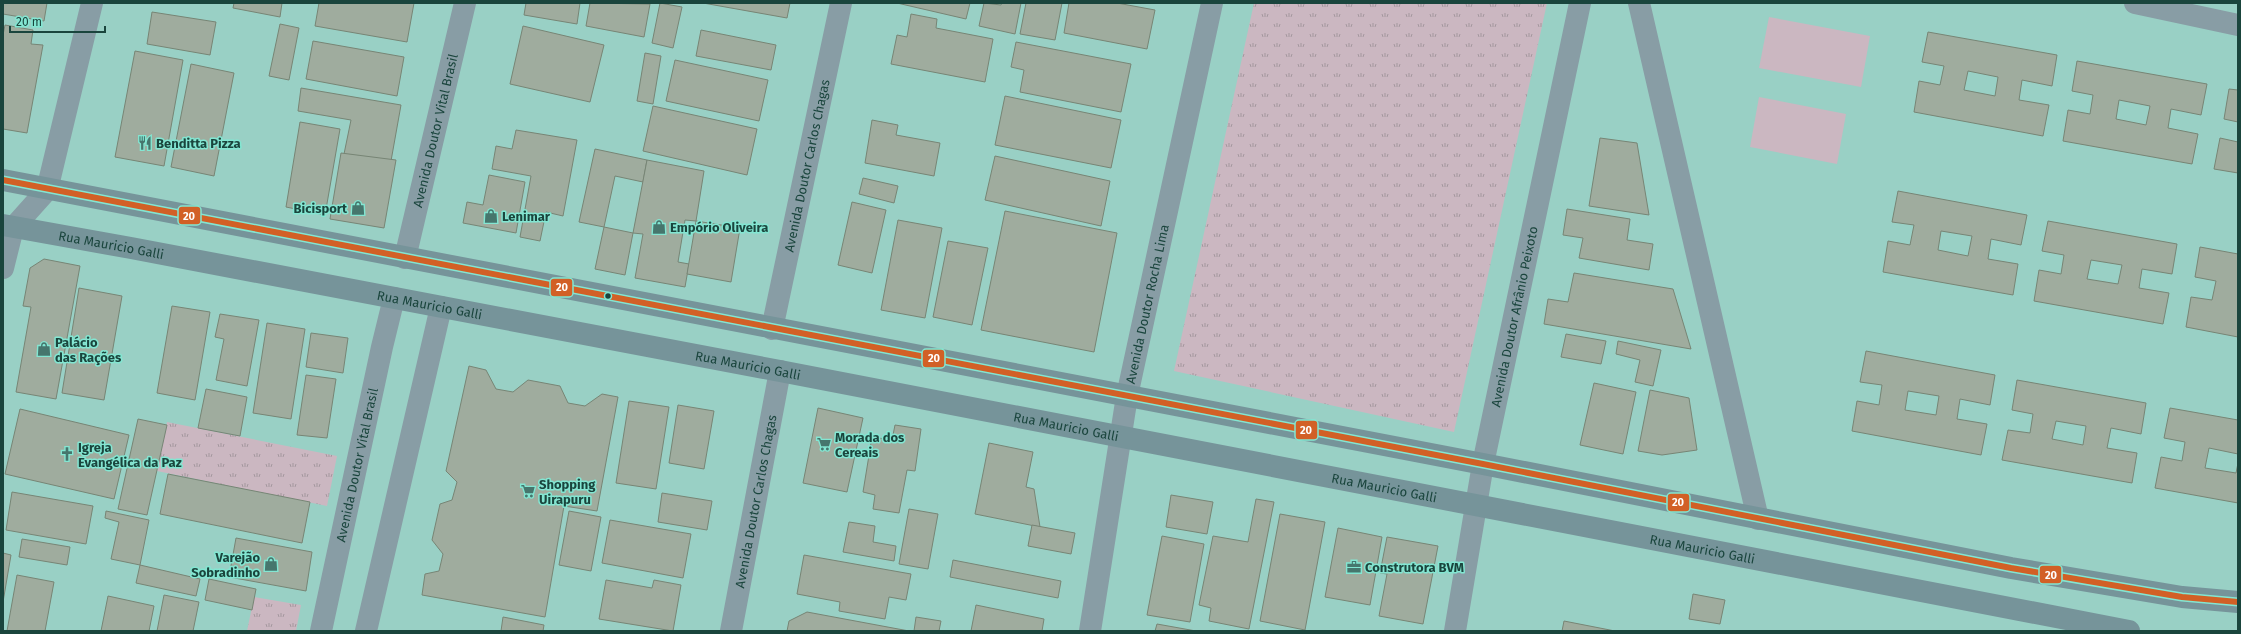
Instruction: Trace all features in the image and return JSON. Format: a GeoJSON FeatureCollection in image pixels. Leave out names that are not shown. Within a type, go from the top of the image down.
{"type":"FeatureCollection","features":[{"type":"Feature","properties":{"kind":"main road"},"geometry":{"type":"LineString","coordinates":[[3,180],[47,190],[1483,464],[2011,568],[2182,597],[2238,602]]}},
{"type":"Feature","properties":{"kind":"main road","name":"Rua Mauricio Galli"},"geometry":{"type":"LineString","coordinates":[[8,227],[131,248],[780,371],[1476,506],[1947,594],[2129,631]]}},
{"type":"Feature","properties":{"kind":"street"},"geometry":{"type":"LineString","coordinates":[[3,268],[8,227],[47,190],[92,3]]}},
{"type":"Feature","properties":{"kind":"street","name":"Avenida Doutor Vital Brasil"},"geometry":{"type":"LineString","coordinates":[[405,258],[464,3]]}},
{"type":"Feature","properties":{"kind":"street","name":"Avenida Doutor Carlos Chagas"},"geometry":{"type":"LineString","coordinates":[[772,329],[841,3]]}},
{"type":"Feature","properties":{"kind":"street","name":"Avenida Doutor Rocha Lima"},"geometry":{"type":"LineString","coordinates":[[1090,631],[1122,437],[1127,396],[1212,3]]}},
{"type":"Feature","properties":{"kind":"street","name":"Avenida Doutor Afrânio Peixoto"},"geometry":{"type":"LineString","coordinates":[[1455,631],[1483,464],[1580,3]]}},
{"type":"Feature","properties":{"kind":"street"},"geometry":{"type":"LineString","coordinates":[[1639,3],[1758,519]]}},
{"type":"Feature","properties":{"kind":"street"},"geometry":{"type":"LineString","coordinates":[[2135,3],[2238,25]]}},
{"type":"Feature","properties":{"kind":"street","name":"Avenida Doutor Vital Brasil"},"geometry":{"type":"LineString","coordinates":[[321,631],[382,347],[394,298]]}},
{"type":"Feature","properties":{"kind":"street"},"geometry":{"type":"LineString","coordinates":[[366,631],[441,307]]}},
{"type":"Feature","properties":{"kind":"street","name":"Avenida Doutor Carlos Chagas"},"geometry":{"type":"LineString","coordinates":[[731,631],[780,371]]}},
{"type":"Feature","properties":{"kind":"green space"},"geometry":{"type":"Polygon","coordinates":[[[1254,3],[1547,3],[1454,432],[1174,371],[1254,3]]]}},
{"type":"Feature","properties":{"kind":"green space"},"geometry":{"type":"Polygon","coordinates":[[[1769,17],[1870,36],[1861,87],[1759,68],[1769,17]]]}},
{"type":"Feature","properties":{"kind":"green space"},"geometry":{"type":"Polygon","coordinates":[[[1759,97],[1846,114],[1837,164],[1750,147],[1759,97]]]}},
{"type":"Feature","properties":{"kind":"green space"},"geometry":{"type":"Polygon","coordinates":[[[167,422],[337,456],[327,506],[157,471],[167,422]]]}},
{"type":"Feature","properties":{"kind":"green space"},"geometry":{"type":"Polygon","coordinates":[[[254,597],[301,605],[296,631],[247,631],[254,597]]]}},
{"type":"Feature","properties":{"kind":"building"},"geometry":{"type":"Polygon","coordinates":[[[3,3],[47,3],[44,21],[3,14],[3,3]]]}},
{"type":"Feature","properties":{"kind":"building"},"geometry":{"type":"Polygon","coordinates":[[[234,3],[282,3],[280,17],[233,8],[234,3]]]}},
{"type":"Feature","properties":{"kind":"building"},"geometry":{"type":"Polygon","coordinates":[[[319,3],[414,3],[407,42],[315,26],[319,3]]]}},
{"type":"Feature","properties":{"kind":"building"},"geometry":{"type":"Polygon","coordinates":[[[526,3],[580,3],[577,24],[524,15],[526,3]]]}},
{"type":"Feature","properties":{"kind":"building"},"geometry":{"type":"Polygon","coordinates":[[[590,3],[650,4],[644,37],[586,26],[590,3]]]}},
{"type":"Feature","properties":{"kind":"building"},"geometry":{"type":"Polygon","coordinates":[[[660,3],[682,7],[673,48],[652,43],[660,3]]]}},
{"type":"Feature","properties":{"kind":"building"},"geometry":{"type":"Polygon","coordinates":[[[703,3],[790,3],[787,18],[703,3]]]}},
{"type":"Feature","properties":{"kind":"building"},"geometry":{"type":"Polygon","coordinates":[[[897,3],[970,3],[966,19],[897,3]]]}},
{"type":"Feature","properties":{"kind":"building"},"geometry":{"type":"Polygon","coordinates":[[[984,3],[1001,5],[1002,3],[1021,3],[1015,34],[979,26],[984,3]]]}},
{"type":"Feature","properties":{"kind":"building"},"geometry":{"type":"Polygon","coordinates":[[[1026,3],[1062,3],[1055,40],[1020,34],[1026,3]]]}},
{"type":"Feature","properties":{"kind":"building"},"geometry":{"type":"Polygon","coordinates":[[[1069,3],[1117,3],[1155,10],[1147,49],[1064,33],[1069,3]]]}},
{"type":"Feature","properties":{"kind":"building"},"geometry":{"type":"Polygon","coordinates":[[[152,12],[216,22],[210,55],[147,44],[152,12]]]}},
{"type":"Feature","properties":{"kind":"building"},"geometry":{"type":"Polygon","coordinates":[[[911,14],[937,19],[936,28],[993,39],[985,82],[891,64],[897,35],[907,37],[911,14]]]}},
{"type":"Feature","properties":{"kind":"building"},"geometry":{"type":"Polygon","coordinates":[[[280,24],[299,28],[289,80],[269,76],[280,24]]]}},
{"type":"Feature","properties":{"kind":"building"},"geometry":{"type":"Polygon","coordinates":[[[5,25],[33,30],[31,44],[43,45],[27,133],[3,129],[3,35],[5,25]]]}},
{"type":"Feature","properties":{"kind":"building"},"geometry":{"type":"Polygon","coordinates":[[[523,26],[604,45],[590,102],[510,84],[523,26]]]}},
{"type":"Feature","properties":{"kind":"building"},"geometry":{"type":"Polygon","coordinates":[[[701,30],[776,45],[771,70],[696,56],[701,30]]]}},
{"type":"Feature","properties":{"kind":"building"},"geometry":{"type":"Polygon","coordinates":[[[1928,32],[2057,55],[2052,86],[2022,80],[2019,100],[2049,105],[2043,136],[1914,112],[1919,81],[1940,85],[1944,66],[1922,62],[1928,32]],[[1968,71],[1964,90],[1995,96],[1998,77],[1968,71]]]}},
{"type":"Feature","properties":{"kind":"building"},"geometry":{"type":"Polygon","coordinates":[[[313,41],[404,57],[397,96],[306,79],[313,41]]]}},
{"type":"Feature","properties":{"kind":"building"},"geometry":{"type":"Polygon","coordinates":[[[1016,42],[1131,64],[1121,112],[1020,92],[1024,70],[1011,67],[1016,42]]]}},
{"type":"Feature","properties":{"kind":"building"},"geometry":{"type":"Polygon","coordinates":[[[135,51],[183,60],[164,166],[115,157],[135,51]]]}},
{"type":"Feature","properties":{"kind":"building"},"geometry":{"type":"Polygon","coordinates":[[[645,53],[661,56],[653,104],[637,101],[645,53]]]}},
{"type":"Feature","properties":{"kind":"building"},"geometry":{"type":"Polygon","coordinates":[[[675,60],[768,80],[759,121],[666,101],[675,60]]]}},
{"type":"Feature","properties":{"kind":"building"},"geometry":{"type":"Polygon","coordinates":[[[2077,61],[2207,84],[2201,115],[2171,109],[2168,128],[2198,134],[2192,164],[2063,141],[2068,110],[2090,114],[2093,95],[2072,91],[2077,61]],[[2119,100],[2116,119],[2146,125],[2150,106],[2119,100]]]}},
{"type":"Feature","properties":{"kind":"building"},"geometry":{"type":"Polygon","coordinates":[[[191,64],[234,73],[214,176],[171,167],[191,64]]]}},
{"type":"Feature","properties":{"kind":"building"},"geometry":{"type":"Polygon","coordinates":[[[301,88],[401,105],[391,161],[344,154],[351,120],[298,111],[301,88]]]}},
{"type":"Feature","properties":{"kind":"building"},"geometry":{"type":"Polygon","coordinates":[[[2229,89],[2238,90],[2238,122],[2224,119],[2229,89]]]}},
{"type":"Feature","properties":{"kind":"building"},"geometry":{"type":"Polygon","coordinates":[[[1005,96],[1121,120],[1111,168],[995,145],[1005,96]]]}},
{"type":"Feature","properties":{"kind":"building"},"geometry":{"type":"Polygon","coordinates":[[[653,106],[757,129],[747,175],[643,151],[653,106]]]}},
{"type":"Feature","properties":{"kind":"building"},"geometry":{"type":"Polygon","coordinates":[[[872,120],[898,125],[896,135],[940,143],[934,176],[865,163],[872,120]]]}},
{"type":"Feature","properties":{"kind":"building"},"geometry":{"type":"Polygon","coordinates":[[[300,122],[340,129],[325,215],[286,207],[300,122]]]}},
{"type":"Feature","properties":{"kind":"building"},"geometry":{"type":"Polygon","coordinates":[[[516,130],[577,140],[563,216],[546,212],[540,241],[520,237],[531,176],[492,169],[496,146],[512,149],[516,130]]]}},
{"type":"Feature","properties":{"kind":"building"},"geometry":{"type":"Polygon","coordinates":[[[1600,138],[1637,143],[1649,215],[1589,206],[1600,138]]]}},
{"type":"Feature","properties":{"kind":"building"},"geometry":{"type":"Polygon","coordinates":[[[2220,138],[2238,142],[2238,173],[2214,169],[2220,138]]]}},
{"type":"Feature","properties":{"kind":"building"},"geometry":{"type":"Polygon","coordinates":[[[595,149],[647,160],[643,182],[615,176],[604,227],[579,222],[595,149]]]}},
{"type":"Feature","properties":{"kind":"building"},"geometry":{"type":"Polygon","coordinates":[[[341,153],[396,160],[384,228],[330,219],[341,153]]]}},
{"type":"Feature","properties":{"kind":"building"},"geometry":{"type":"Polygon","coordinates":[[[995,156],[1110,181],[1101,226],[985,200],[995,156]]]}},
{"type":"Feature","properties":{"kind":"building","name":"Empório Oliveira"},"geometry":{"type":"Polygon","coordinates":[[[647,160],[704,171],[696,221],[685,220],[678,262],[689,264],[685,287],[635,278],[643,234],[633,233],[647,160]]]}},
{"type":"Feature","properties":{"kind":"building"},"geometry":{"type":"Polygon","coordinates":[[[489,175],[525,182],[516,233],[463,223],[467,202],[483,205],[489,175]]]}},
{"type":"Feature","properties":{"kind":"building"},"geometry":{"type":"Polygon","coordinates":[[[863,178],[898,186],[894,203],[859,194],[863,178]]]}},
{"type":"Feature","properties":{"kind":"building"},"geometry":{"type":"Polygon","coordinates":[[[1898,191],[2027,215],[2021,245],[1991,239],[1988,259],[2018,264],[2013,295],[1883,272],[1888,241],[1910,245],[1914,225],[1892,222],[1898,191]],[[1941,231],[1938,250],[1968,256],[1972,236],[1941,231]]]}},
{"type":"Feature","properties":{"kind":"building"},"geometry":{"type":"Polygon","coordinates":[[[852,202],[886,210],[872,273],[838,265],[852,202]]]}},
{"type":"Feature","properties":{"kind":"building"},"geometry":{"type":"Polygon","coordinates":[[[1567,209],[1630,219],[1627,240],[1653,244],[1649,270],[1579,258],[1583,238],[1563,235],[1567,209]]]}},
{"type":"Feature","properties":{"kind":"building"},"geometry":{"type":"Polygon","coordinates":[[[1005,211],[1117,233],[1094,352],[981,330],[1005,211]]]}},
{"type":"Feature","properties":{"kind":"building"},"geometry":{"type":"Polygon","coordinates":[[[898,220],[942,228],[925,318],[881,310],[898,220]]]}},
{"type":"Feature","properties":{"kind":"building"},"geometry":{"type":"Polygon","coordinates":[[[696,221],[740,228],[731,282],[687,274],[696,221]]]}},
{"type":"Feature","properties":{"kind":"building"},"geometry":{"type":"Polygon","coordinates":[[[2048,221],[2177,244],[2172,274],[2142,269],[2139,288],[2169,293],[2163,324],[2034,301],[2039,270],[2061,274],[2064,255],[2042,251],[2048,221]],[[2091,260],[2087,279],[2118,284],[2122,265],[2091,260]]]}},
{"type":"Feature","properties":{"kind":"building"},"geometry":{"type":"Polygon","coordinates":[[[604,227],[633,233],[625,275],[595,269],[604,227]]]}},
{"type":"Feature","properties":{"kind":"building"},"geometry":{"type":"Polygon","coordinates":[[[948,241],[988,248],[972,325],[933,317],[948,241]]]}},
{"type":"Feature","properties":{"kind":"building"},"geometry":{"type":"Polygon","coordinates":[[[2200,247],[2238,254],[2238,337],[2186,327],[2191,297],[2212,300],[2216,281],[2195,277],[2200,247]]]}},
{"type":"Feature","properties":{"kind":"building","name":"Palácio das Rações"},"geometry":{"type":"Polygon","coordinates":[[[44,259],[80,266],[56,399],[16,392],[31,307],[23,306],[30,268],[44,259]]]}},
{"type":"Feature","properties":{"kind":"building"},"geometry":{"type":"Polygon","coordinates":[[[1574,273],[1673,289],[1691,349],[1544,324],[1548,299],[1568,302],[1574,273]]]}},
{"type":"Feature","properties":{"kind":"building"},"geometry":{"type":"Polygon","coordinates":[[[79,288],[122,296],[104,400],[62,393],[79,288]]]}},
{"type":"Feature","properties":{"kind":"building"},"geometry":{"type":"Polygon","coordinates":[[[172,306],[210,312],[195,400],[157,393],[172,306]]]}},
{"type":"Feature","properties":{"kind":"building"},"geometry":{"type":"Polygon","coordinates":[[[220,314],[259,320],[247,386],[216,380],[224,339],[215,337],[220,314]]]}},
{"type":"Feature","properties":{"kind":"building"},"geometry":{"type":"Polygon","coordinates":[[[267,323],[305,329],[291,419],[253,413],[267,323]]]}},
{"type":"Feature","properties":{"kind":"building"},"geometry":{"type":"Polygon","coordinates":[[[311,333],[348,338],[343,373],[306,367],[311,333]]]}},
{"type":"Feature","properties":{"kind":"building"},"geometry":{"type":"Polygon","coordinates":[[[1566,334],[1606,341],[1601,364],[1561,357],[1566,334]]]}},
{"type":"Feature","properties":{"kind":"building"},"geometry":{"type":"Polygon","coordinates":[[[1618,341],[1661,350],[1653,386],[1635,382],[1640,360],[1616,354],[1618,341]]]}},
{"type":"Feature","properties":{"kind":"building"},"geometry":{"type":"Polygon","coordinates":[[[1866,351],[1995,375],[1990,405],[1960,399],[1957,419],[1987,424],[1981,455],[1852,431],[1857,401],[1879,405],[1882,385],[1860,382],[1866,351]],[[1908,391],[1905,410],[1936,415],[1939,396],[1908,391]]]}},
{"type":"Feature","properties":{"kind":"building","name":"Shopping Uirapuru"},"geometry":{"type":"Polygon","coordinates":[[[469,366],[486,370],[496,389],[513,392],[528,380],[560,386],[568,403],[585,406],[602,394],[618,397],[597,511],[564,506],[545,617],[422,595],[425,574],[439,571],[443,554],[432,540],[440,504],[452,500],[457,482],[446,471],[469,366]]]}},
{"type":"Feature","properties":{"kind":"building"},"geometry":{"type":"Polygon","coordinates":[[[306,375],[336,379],[327,438],[297,435],[306,375]]]}},
{"type":"Feature","properties":{"kind":"building"},"geometry":{"type":"Polygon","coordinates":[[[2017,380],[2146,403],[2141,434],[2111,428],[2107,448],[2137,453],[2132,483],[2002,460],[2008,430],[2030,433],[2033,414],[2012,410],[2017,380]],[[2056,421],[2052,439],[2083,445],[2086,426],[2056,421]]]}},
{"type":"Feature","properties":{"kind":"building"},"geometry":{"type":"Polygon","coordinates":[[[1594,383],[1636,392],[1623,454],[1580,445],[1594,383]]]}},
{"type":"Feature","properties":{"kind":"building"},"geometry":{"type":"Polygon","coordinates":[[[206,389],[247,397],[240,436],[198,428],[206,389]]]}},
{"type":"Feature","properties":{"kind":"building"},"geometry":{"type":"Polygon","coordinates":[[[1650,390],[1689,398],[1697,450],[1662,455],[1638,451],[1650,390]]]}},
{"type":"Feature","properties":{"kind":"building"},"geometry":{"type":"Polygon","coordinates":[[[629,401],[669,407],[656,489],[616,483],[629,401]]]}},
{"type":"Feature","properties":{"kind":"building"},"geometry":{"type":"Polygon","coordinates":[[[678,405],[714,411],[704,469],[669,463],[678,405]]]}},
{"type":"Feature","properties":{"kind":"building"},"geometry":{"type":"Polygon","coordinates":[[[818,408],[863,418],[847,492],[803,483],[818,408]]]}},
{"type":"Feature","properties":{"kind":"building"},"geometry":{"type":"Polygon","coordinates":[[[2170,408],[2238,420],[2238,454],[2209,448],[2205,468],[2236,473],[2238,463],[2238,503],[2155,488],[2161,457],[2182,461],[2185,442],[2164,438],[2170,408]]]}},
{"type":"Feature","properties":{"kind":"building","name":"Igreja Evangélica da Paz"},"geometry":{"type":"Polygon","coordinates":[[[20,409],[129,435],[114,499],[5,474],[20,409]]]}},
{"type":"Feature","properties":{"kind":"building"},"geometry":{"type":"Polygon","coordinates":[[[138,419],[167,425],[147,515],[118,509],[138,419]]]}},
{"type":"Feature","properties":{"kind":"building"},"geometry":{"type":"Polygon","coordinates":[[[895,425],[921,429],[915,471],[907,470],[899,513],[873,509],[875,495],[863,492],[872,437],[892,440],[895,425]]]}},
{"type":"Feature","properties":{"kind":"building"},"geometry":{"type":"Polygon","coordinates":[[[989,443],[1033,452],[1026,487],[1034,489],[1040,527],[975,514],[989,443]]]}},
{"type":"Feature","properties":{"kind":"building"},"geometry":{"type":"Polygon","coordinates":[[[168,474],[310,502],[302,543],[160,514],[168,474]]]}},
{"type":"Feature","properties":{"kind":"building"},"geometry":{"type":"Polygon","coordinates":[[[12,492],[93,506],[86,544],[6,530],[12,492]]]}},
{"type":"Feature","properties":{"kind":"building"},"geometry":{"type":"Polygon","coordinates":[[[662,493],[712,501],[707,530],[658,522],[662,493]]]}},
{"type":"Feature","properties":{"kind":"building"},"geometry":{"type":"Polygon","coordinates":[[[1171,495],[1213,502],[1207,534],[1166,527],[1171,495]]]}},
{"type":"Feature","properties":{"kind":"building"},"geometry":{"type":"Polygon","coordinates":[[[1256,499],[1274,502],[1249,629],[1209,621],[1211,608],[1199,605],[1213,536],[1248,542],[1256,499]]]}},
{"type":"Feature","properties":{"kind":"building"},"geometry":{"type":"Polygon","coordinates":[[[909,509],[938,514],[928,569],[899,564],[909,509]]]}},
{"type":"Feature","properties":{"kind":"building"},"geometry":{"type":"Polygon","coordinates":[[[106,511],[149,520],[140,565],[111,559],[119,522],[105,518],[106,511]]]}},
{"type":"Feature","properties":{"kind":"building"},"geometry":{"type":"Polygon","coordinates":[[[569,511],[601,517],[591,571],[559,565],[569,511]]]}},
{"type":"Feature","properties":{"kind":"building"},"geometry":{"type":"Polygon","coordinates":[[[1280,514],[1325,522],[1305,630],[1260,621],[1280,514]]]}},
{"type":"Feature","properties":{"kind":"building"},"geometry":{"type":"Polygon","coordinates":[[[610,520],[691,534],[683,578],[602,563],[610,520]]]}},
{"type":"Feature","properties":{"kind":"building"},"geometry":{"type":"Polygon","coordinates":[[[849,522],[875,526],[873,542],[896,546],[894,561],[843,552],[849,522]]]}},
{"type":"Feature","properties":{"kind":"building"},"geometry":{"type":"Polygon","coordinates":[[[1032,525],[1075,533],[1071,554],[1028,546],[1032,525]]]}},
{"type":"Feature","properties":{"kind":"building","name":"Construtora BVM"},"geometry":{"type":"Polygon","coordinates":[[[1338,528],[1382,537],[1370,605],[1325,597],[1338,528]]]}},
{"type":"Feature","properties":{"kind":"building"},"geometry":{"type":"Polygon","coordinates":[[[1162,536],[1204,544],[1190,622],[1147,615],[1162,536]]]}},
{"type":"Feature","properties":{"kind":"building"},"geometry":{"type":"Polygon","coordinates":[[[1387,537],[1438,546],[1423,624],[1379,616],[1387,574],[1380,573],[1387,537]]]}},
{"type":"Feature","properties":{"kind":"building","name":"Varejão Sobradinho"},"geometry":{"type":"Polygon","coordinates":[[[236,538],[312,552],[306,591],[229,577],[236,538]]]}},
{"type":"Feature","properties":{"kind":"building"},"geometry":{"type":"Polygon","coordinates":[[[22,539],[70,547],[67,565],[19,557],[22,539]]]}},
{"type":"Feature","properties":{"kind":"building"},"geometry":{"type":"Polygon","coordinates":[[[3,553],[11,555],[3,602],[3,553]]]}},
{"type":"Feature","properties":{"kind":"building"},"geometry":{"type":"Polygon","coordinates":[[[804,555],[911,574],[906,600],[889,597],[885,619],[839,611],[840,602],[797,594],[804,555]]]}},
{"type":"Feature","properties":{"kind":"building"},"geometry":{"type":"Polygon","coordinates":[[[953,560],[1061,581],[1058,598],[950,577],[953,560]]]}},
{"type":"Feature","properties":{"kind":"building"},"geometry":{"type":"Polygon","coordinates":[[[140,565],[200,579],[196,596],[136,583],[140,565]]]}},
{"type":"Feature","properties":{"kind":"building"},"geometry":{"type":"Polygon","coordinates":[[[17,575],[54,582],[45,631],[7,631],[17,575]]]}},
{"type":"Feature","properties":{"kind":"building"},"geometry":{"type":"Polygon","coordinates":[[[209,579],[256,589],[252,610],[205,600],[209,579]]]}},
{"type":"Feature","properties":{"kind":"building"},"geometry":{"type":"Polygon","coordinates":[[[606,580],[652,588],[654,580],[681,585],[673,631],[599,619],[606,580]]]}},
{"type":"Feature","properties":{"kind":"building"},"geometry":{"type":"Polygon","coordinates":[[[1693,594],[1725,600],[1720,624],[1689,619],[1693,594]]]}},
{"type":"Feature","properties":{"kind":"building"},"geometry":{"type":"Polygon","coordinates":[[[164,595],[199,602],[193,631],[157,631],[164,595]]]}},
{"type":"Feature","properties":{"kind":"building"},"geometry":{"type":"Polygon","coordinates":[[[108,596],[154,606],[149,631],[101,631],[108,596]]]}},
{"type":"Feature","properties":{"kind":"building"},"geometry":{"type":"Polygon","coordinates":[[[976,605],[1044,619],[1042,631],[971,631],[976,605]]]}},
{"type":"Feature","properties":{"kind":"building"},"geometry":{"type":"Polygon","coordinates":[[[807,612],[909,631],[787,631],[789,621],[807,612]]]}},
{"type":"Feature","properties":{"kind":"building"},"geometry":{"type":"Polygon","coordinates":[[[503,617],[544,625],[543,631],[501,631],[503,617]]]}},
{"type":"Feature","properties":{"kind":"building"},"geometry":{"type":"Polygon","coordinates":[[[916,617],[941,621],[939,631],[914,631],[916,617]]]}},
{"type":"Feature","properties":{"kind":"building"},"geometry":{"type":"Polygon","coordinates":[[[1564,621],[1615,631],[1562,631],[1564,621]]]}},
{"type":"Feature","properties":{"kind":"building"},"geometry":{"type":"Polygon","coordinates":[[[1157,624],[1196,631],[1155,631],[1157,624]]]}},
{"type":"Feature","properties":{"kind":"transit line","name":"20"},"geometry":{"type":"LineString","coordinates":[[3,180],[1483,464],[2011,568],[2182,597],[2238,602]]}},
{"type":"Feature","properties":{"kind":"place","name":"Benditta Pizza"},"geometry":{"type":"Point","coordinates":[145,143]}},
{"type":"Feature","properties":{"kind":"place","name":"Bicisport"},"geometry":{"type":"Point","coordinates":[358,208]}},
{"type":"Feature","properties":{"kind":"place","name":"Lenimar"},"geometry":{"type":"Point","coordinates":[491,216]}},
{"type":"Feature","properties":{"kind":"place","name":"Empório Oliveira"},"geometry":{"type":"Point","coordinates":[659,227]}},
{"type":"Feature","properties":{"kind":"place","name":"Palácio das Rações"},"geometry":{"type":"Point","coordinates":[44,349]}},
{"type":"Feature","properties":{"kind":"place","name":"Morada dos Cereais"},"geometry":{"type":"Point","coordinates":[824,444]}},
{"type":"Feature","properties":{"kind":"place","name":"Igreja Evangélica da Paz"},"geometry":{"type":"Point","coordinates":[67,454]}},
{"type":"Feature","properties":{"kind":"place","name":"Shopping Uirapuru"},"geometry":{"type":"Point","coordinates":[528,491]}},
{"type":"Feature","properties":{"kind":"place","name":"Varejão Sobradinho"},"geometry":{"type":"Point","coordinates":[271,564]}},
{"type":"Feature","properties":{"kind":"place","name":"Construtora BVM"},"geometry":{"type":"Point","coordinates":[1354,567]}}]}
